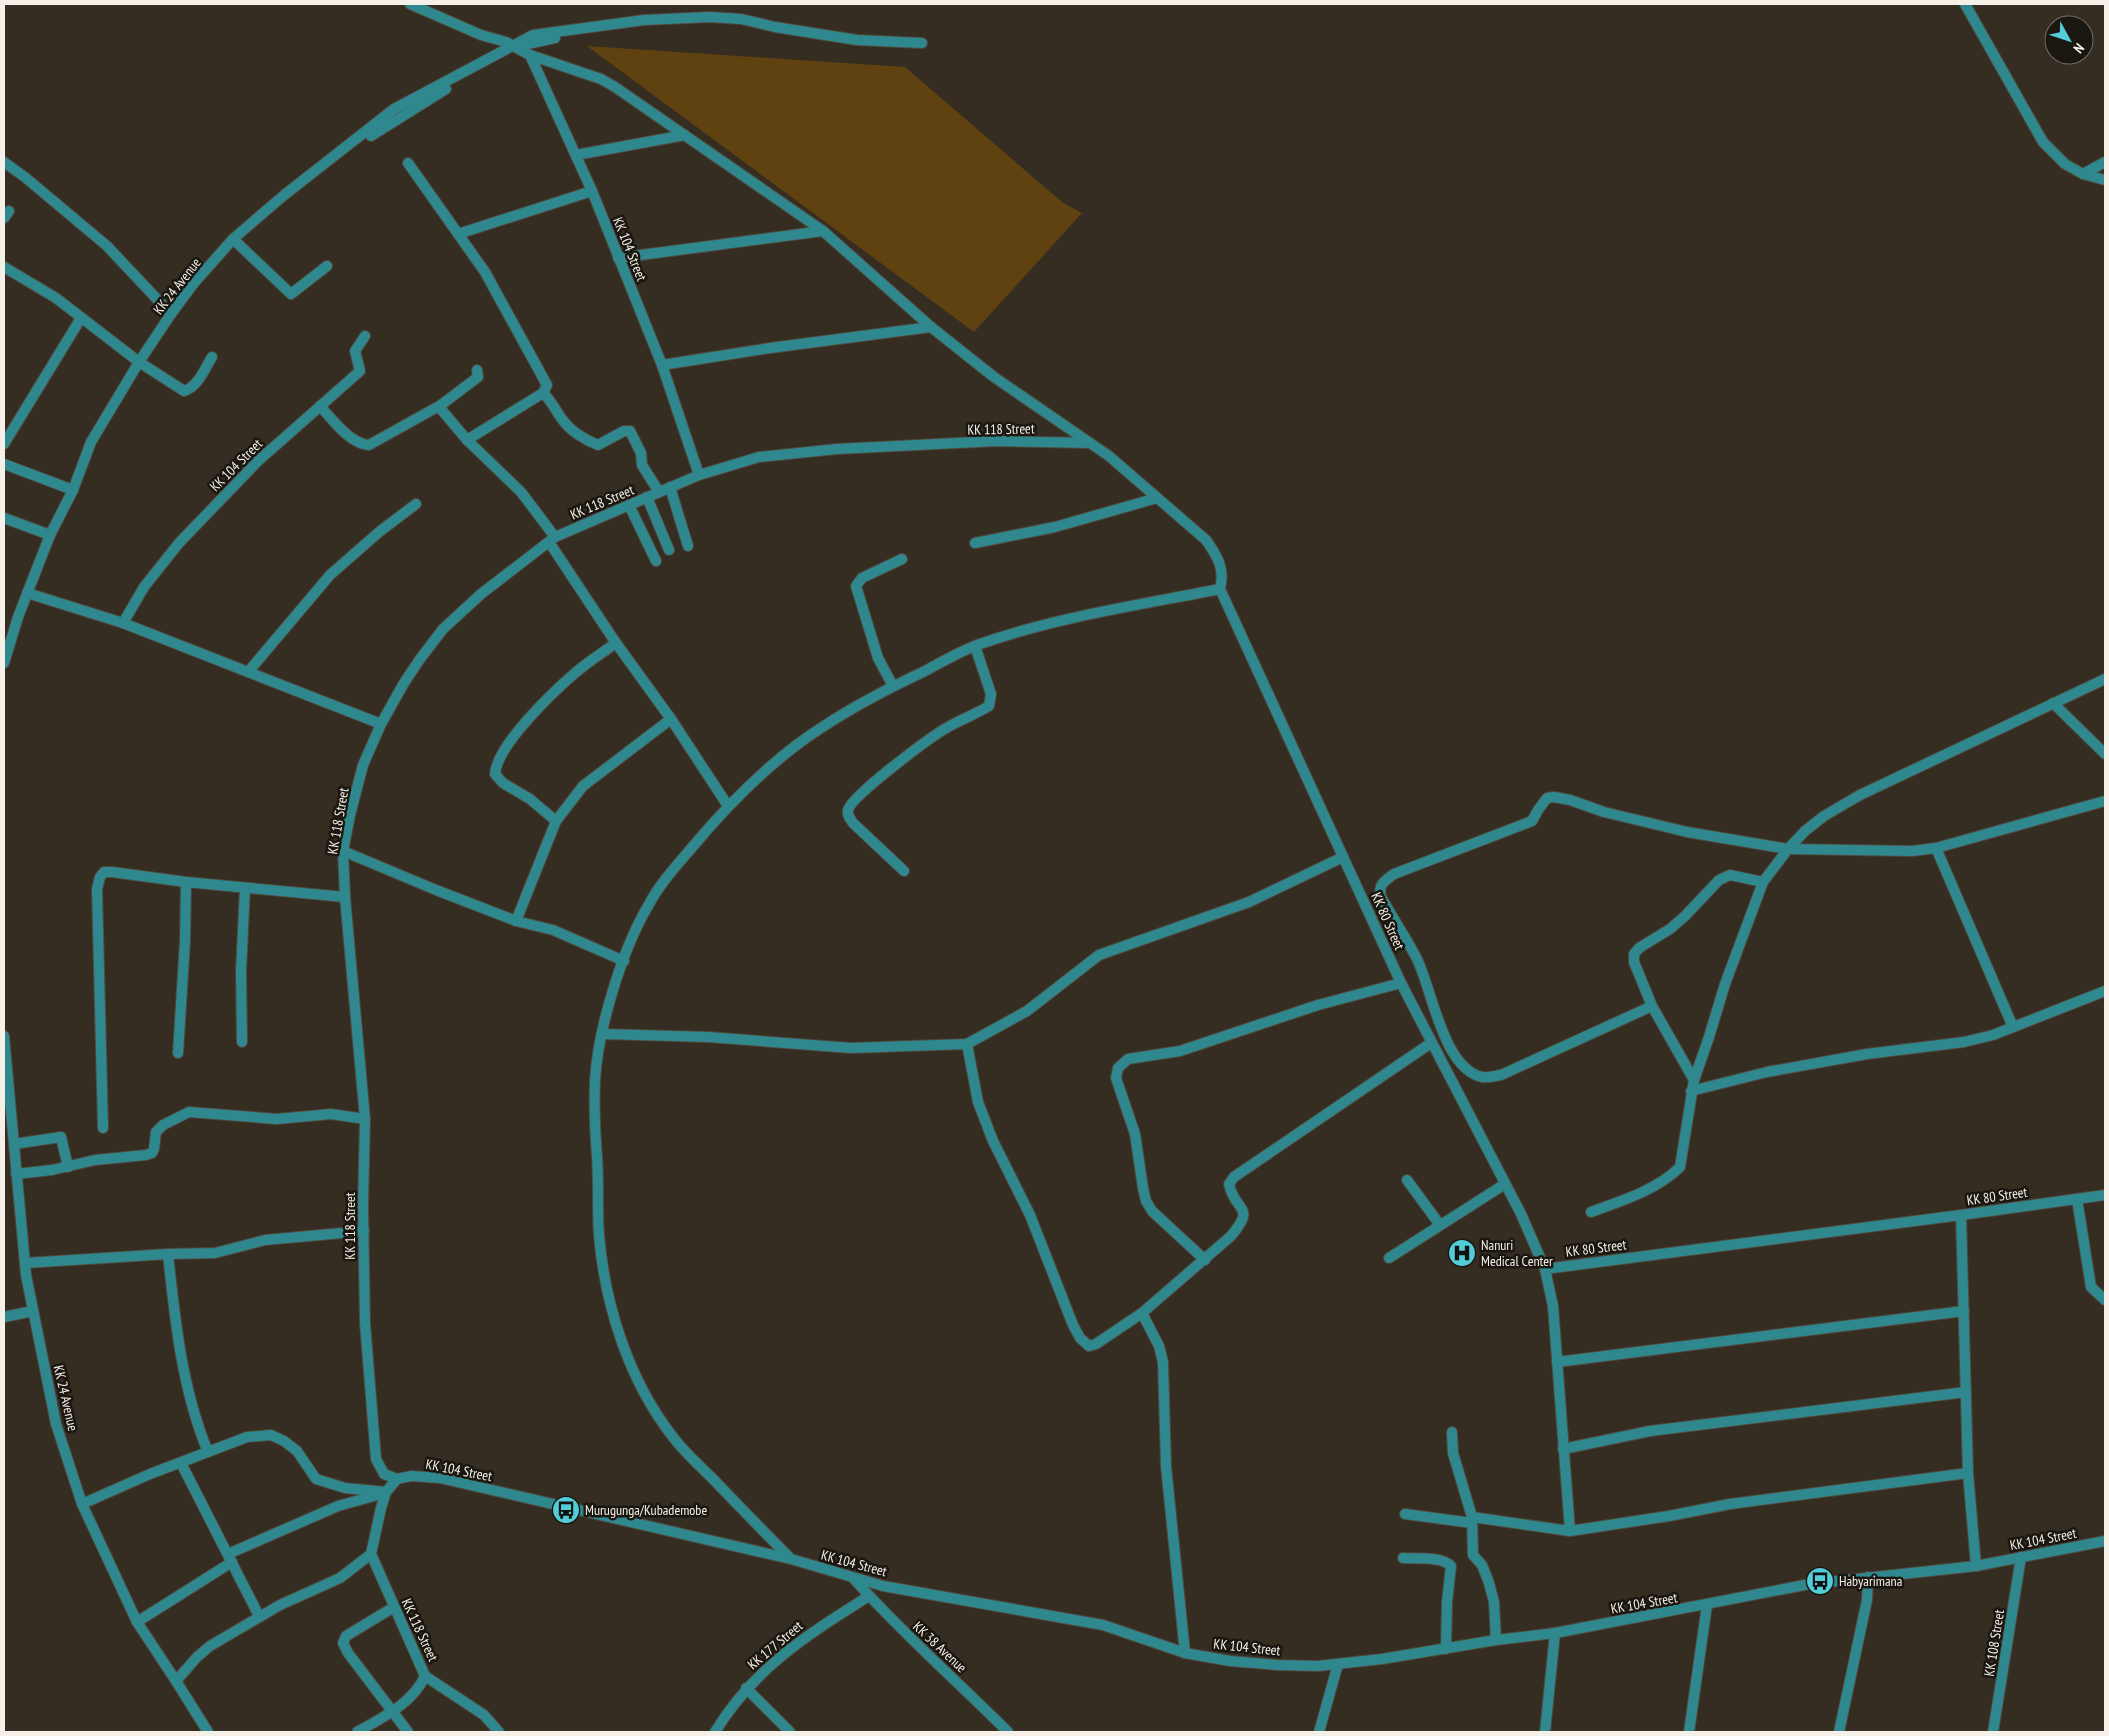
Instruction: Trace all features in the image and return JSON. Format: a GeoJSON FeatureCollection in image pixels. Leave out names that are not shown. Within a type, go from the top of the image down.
{"type":"FeatureCollection","features":[{"type":"Feature","properties":{"kind":"street"},"geometry":{"type":"LineString","coordinates":[[410,4],[481,35],[510,44]]}},
{"type":"Feature","properties":{"kind":"street"},"geometry":{"type":"LineString","coordinates":[[414,4],[510,44],[530,55],[601,79],[823,231],[931,327],[994,377],[1108,456],[1206,540],[1215,554],[1224,575],[1220,589],[1022,630],[975,646],[893,686],[822,727],[728,806],[673,869],[648,905],[614,987],[595,1076],[594,1113],[600,1235],[606,1276],[619,1334],[633,1372],[648,1402],[674,1439],[791,1559]]}},
{"type":"Feature","properties":{"kind":"street"},"geometry":{"type":"LineString","coordinates":[[1966,4],[2043,142],[2064,164],[2083,174],[2105,180]]}},
{"type":"Feature","properties":{"kind":"street","name":"KK 24 Avenue"},"geometry":{"type":"LineString","coordinates":[[4,663],[27,593],[91,442],[139,362],[171,314],[194,283],[233,239],[394,109],[510,44],[533,35],[644,20],[710,17],[741,19],[775,27],[857,40],[922,43]]}},
{"type":"Feature","properties":{"kind":"street","name":"KK 104 Street"},"geometry":{"type":"LineString","coordinates":[[530,55],[592,191],[662,365],[699,475]]}},
{"type":"Feature","properties":{"kind":"street"},"geometry":{"type":"LineString","coordinates":[[576,155],[685,135]]}},
{"type":"Feature","properties":{"kind":"street"},"geometry":{"type":"LineString","coordinates":[[4,162],[26,178],[107,246],[171,314]]}},
{"type":"Feature","properties":{"kind":"street"},"geometry":{"type":"LineString","coordinates":[[2083,174],[2105,162]]}},
{"type":"Feature","properties":{"kind":"street"},"geometry":{"type":"LineString","coordinates":[[408,163],[477,264],[485,272],[548,385],[543,393],[467,440]]}},
{"type":"Feature","properties":{"kind":"street"},"geometry":{"type":"LineString","coordinates":[[458,234],[592,191]]}},
{"type":"Feature","properties":{"kind":"street"},"geometry":{"type":"LineString","coordinates":[[618,258],[823,231]]}},
{"type":"Feature","properties":{"kind":"street"},"geometry":{"type":"LineString","coordinates":[[233,239],[291,294],[327,266]]}},
{"type":"Feature","properties":{"kind":"street"},"geometry":{"type":"LineString","coordinates":[[4,267],[56,298],[139,362],[184,391],[190,389],[198,380],[212,357]]}},
{"type":"Feature","properties":{"kind":"street"},"geometry":{"type":"LineString","coordinates":[[4,444],[81,318]]}},
{"type":"Feature","properties":{"kind":"street"},"geometry":{"type":"LineString","coordinates":[[662,365],[770,348],[931,327]]}},
{"type":"Feature","properties":{"kind":"street","name":"KK 104 Street"},"geometry":{"type":"LineString","coordinates":[[123,623],[144,587],[178,544],[258,461],[360,371],[355,351],[365,336]]}},
{"type":"Feature","properties":{"kind":"street"},"geometry":{"type":"LineString","coordinates":[[320,406],[362,445],[369,445],[441,405],[478,377],[476,370]]}},
{"type":"Feature","properties":{"kind":"street"},"geometry":{"type":"LineString","coordinates":[[543,393],[552,400],[563,422],[589,442],[598,445],[624,431],[630,431],[641,453],[642,465],[659,492]]}},
{"type":"Feature","properties":{"kind":"street"},"geometry":{"type":"LineString","coordinates":[[441,405],[440,408],[467,440],[511,480],[534,507],[616,643],[671,719],[728,806]]}},
{"type":"Feature","properties":{"kind":"street","name":"KK 118 Street"},"geometry":{"type":"LineString","coordinates":[[397,1479],[384,1474],[376,1459],[365,1323],[365,1119],[345,897],[343,851],[363,765],[381,724],[404,683],[443,629],[481,594],[552,539],[699,475],[759,457],[837,449],[997,441],[1090,443]]}},
{"type":"Feature","properties":{"kind":"street"},"geometry":{"type":"LineString","coordinates":[[4,464],[72,490]]}},
{"type":"Feature","properties":{"kind":"street"},"geometry":{"type":"LineString","coordinates":[[670,487],[688,546]]}},
{"type":"Feature","properties":{"kind":"street"},"geometry":{"type":"LineString","coordinates":[[647,497],[669,550]]}},
{"type":"Feature","properties":{"kind":"street"},"geometry":{"type":"LineString","coordinates":[[975,543],[1055,527],[1157,498]]}},
{"type":"Feature","properties":{"kind":"street"},"geometry":{"type":"LineString","coordinates":[[248,672],[330,575],[379,532],[416,504]]}},
{"type":"Feature","properties":{"kind":"street"},"geometry":{"type":"LineString","coordinates":[[629,505],[656,561]]}},
{"type":"Feature","properties":{"kind":"street"},"geometry":{"type":"LineString","coordinates":[[4,518],[50,535]]}},
{"type":"Feature","properties":{"kind":"street"},"geometry":{"type":"LineString","coordinates":[[893,686],[878,658],[856,586],[862,578],[902,559]]}},
{"type":"Feature","properties":{"kind":"street","name":"KK 80 Street"},"geometry":{"type":"LineString","coordinates":[[1220,589],[1400,983],[1521,1214],[1545,1269],[1961,1215],[2105,1194]]}},
{"type":"Feature","properties":{"kind":"street"},"geometry":{"type":"LineString","coordinates":[[27,593],[123,623],[381,724]]}},
{"type":"Feature","properties":{"kind":"street"},"geometry":{"type":"LineString","coordinates":[[556,822],[530,799],[503,783],[495,774],[498,760],[518,732],[545,701],[576,672],[616,643]]}},
{"type":"Feature","properties":{"kind":"street"},"geometry":{"type":"LineString","coordinates":[[904,871],[853,823],[848,817],[848,810],[852,803],[875,782],[919,747],[948,727],[990,706],[991,694],[975,646]]}},
{"type":"Feature","properties":{"kind":"street"},"geometry":{"type":"LineString","coordinates":[[1591,1212],[1629,1198],[1672,1175],[1680,1167],[1691,1107],[1691,1091],[1725,984],[1763,882],[1788,849],[1805,831],[1824,816],[1860,796],[2105,679]]}},
{"type":"Feature","properties":{"kind":"street"},"geometry":{"type":"LineString","coordinates":[[2053,703],[2105,754]]}},
{"type":"Feature","properties":{"kind":"street"},"geometry":{"type":"LineString","coordinates":[[516,921],[556,822],[583,786],[671,719]]}},
{"type":"Feature","properties":{"kind":"street"},"geometry":{"type":"LineString","coordinates":[[1652,1006],[1501,1075],[1484,1077],[1473,1074],[1457,1058],[1441,1029],[1416,957],[1380,897],[1379,890],[1383,882],[1394,874],[1532,821],[1548,798],[1554,797],[1570,800],[1604,812],[1687,832],[1788,849],[1912,851],[1936,848],[2105,801]]}},
{"type":"Feature","properties":{"kind":"street"},"geometry":{"type":"LineString","coordinates":[[1936,848],[2013,1027]]}},
{"type":"Feature","properties":{"kind":"street"},"geometry":{"type":"LineString","coordinates":[[343,851],[516,921],[553,930],[624,961]]}},
{"type":"Feature","properties":{"kind":"street"},"geometry":{"type":"LineString","coordinates":[[603,1034],[708,1037],[851,1048],[967,1044],[1027,1010],[1099,955],[1248,902],[1343,857]]}},
{"type":"Feature","properties":{"kind":"street"},"geometry":{"type":"LineString","coordinates":[[104,1128],[97,889],[100,877],[104,872],[345,897]]}},
{"type":"Feature","properties":{"kind":"street"},"geometry":{"type":"LineString","coordinates":[[1694,1080],[1652,1006],[1634,962],[1634,954],[1639,948],[1670,929],[1685,916],[1719,880],[1730,874],[1763,882]]}},
{"type":"Feature","properties":{"kind":"street"},"geometry":{"type":"LineString","coordinates":[[178,1053],[185,940],[186,882]]}},
{"type":"Feature","properties":{"kind":"street"},"geometry":{"type":"LineString","coordinates":[[242,1042],[241,971],[245,888]]}},
{"type":"Feature","properties":{"kind":"street"},"geometry":{"type":"LineString","coordinates":[[1205,1260],[1152,1211],[1146,1201],[1135,1134],[1116,1078],[1118,1068],[1128,1059],[1180,1051],[1318,1005],[1400,983]]}},
{"type":"Feature","properties":{"kind":"street"},"geometry":{"type":"LineString","coordinates":[[1691,1091],[1767,1072],[1867,1054],[1964,1042],[1993,1035],[2105,991]]}},
{"type":"Feature","properties":{"kind":"street","name":"KK 24 Avenue"},"geometry":{"type":"LineString","coordinates":[[4,1036],[5,1065],[25,1263],[56,1424],[82,1504],[137,1622],[208,1732]]}},
{"type":"Feature","properties":{"kind":"street"},"geometry":{"type":"LineString","coordinates":[[967,1044],[978,1102],[993,1141],[1030,1215],[1046,1259],[1080,1338],[1089,1346],[1096,1344],[1142,1313],[1205,1260],[1244,1221],[1244,1214],[1230,1190],[1229,1184],[1234,1177],[1431,1044]]}},
{"type":"Feature","properties":{"kind":"street"},"geometry":{"type":"LineString","coordinates":[[16,1174],[68,1167],[94,1160],[129,1158],[152,1153],[156,1132],[163,1125],[189,1112],[277,1119],[330,1114],[365,1119]]}},
{"type":"Feature","properties":{"kind":"street"},"geometry":{"type":"LineString","coordinates":[[14,1144],[61,1137],[68,1167]]}},
{"type":"Feature","properties":{"kind":"street"},"geometry":{"type":"LineString","coordinates":[[1407,1180],[1440,1226]]}},
{"type":"Feature","properties":{"kind":"street"},"geometry":{"type":"LineString","coordinates":[[1389,1258],[1505,1184]]}},
{"type":"Feature","properties":{"kind":"street"},"geometry":{"type":"LineString","coordinates":[[2076,1199],[2091,1288],[2105,1300]]}},
{"type":"Feature","properties":{"kind":"street"},"geometry":{"type":"LineString","coordinates":[[1961,1215],[1968,1473],[1976,1566]]}},
{"type":"Feature","properties":{"kind":"street"},"geometry":{"type":"LineString","coordinates":[[25,1263],[215,1253],[265,1240],[364,1231]]}},
{"type":"Feature","properties":{"kind":"street"},"geometry":{"type":"LineString","coordinates":[[168,1254],[174,1321],[183,1368],[197,1424],[208,1452]]}},
{"type":"Feature","properties":{"kind":"street"},"geometry":{"type":"LineString","coordinates":[[1545,1269],[1553,1306],[1570,1531]]}},
{"type":"Feature","properties":{"kind":"street"},"geometry":{"type":"LineString","coordinates":[[4,1316],[33,1311]]}},
{"type":"Feature","properties":{"kind":"street"},"geometry":{"type":"LineString","coordinates":[[1557,1362],[1964,1311]]}},
{"type":"Feature","properties":{"kind":"street"},"geometry":{"type":"LineString","coordinates":[[1142,1313],[1159,1346],[1162,1362],[1166,1466],[1185,1653]]}},
{"type":"Feature","properties":{"kind":"street"},"geometry":{"type":"LineString","coordinates":[[1563,1449],[1650,1431],[1966,1392]]}},
{"type":"Feature","properties":{"kind":"street"},"geometry":{"type":"LineString","coordinates":[[1452,1432],[1452,1453],[1472,1520],[1473,1555],[1482,1565],[1494,1602],[1496,1640]]}},
{"type":"Feature","properties":{"kind":"street"},"geometry":{"type":"LineString","coordinates":[[82,1504],[247,1437],[271,1435],[284,1441],[297,1451],[316,1479],[345,1488],[386,1492]]}},
{"type":"Feature","properties":{"kind":"street"},"geometry":{"type":"LineString","coordinates":[[181,1463],[259,1616]]}},
{"type":"Feature","properties":{"kind":"street"},"geometry":{"type":"LineString","coordinates":[[1405,1514],[1570,1531],[1669,1516],[1730,1504],[1968,1473]]}},
{"type":"Feature","properties":{"kind":"street","name":"KK 104 Street"},"geometry":{"type":"LineString","coordinates":[[397,1479],[411,1476],[440,1478],[791,1559],[883,1586],[1103,1625],[1185,1653],[1230,1662],[1285,1665],[1338,1664],[1496,1640],[1556,1633],[1810,1584],[1976,1566],[2105,1541]]}},
{"type":"Feature","properties":{"kind":"street"},"geometry":{"type":"LineString","coordinates":[[176,1681],[197,1657],[210,1646],[259,1616],[340,1578],[371,1554],[386,1492],[397,1479]]}},
{"type":"Feature","properties":{"kind":"street"},"geometry":{"type":"LineString","coordinates":[[137,1622],[230,1558],[338,1506],[386,1492]]}},
{"type":"Feature","properties":{"kind":"street","name":"KK 118 Street"},"geometry":{"type":"LineString","coordinates":[[358,1732],[392,1712],[420,1687],[426,1676],[371,1554]]}},
{"type":"Feature","properties":{"kind":"street","name":"KK 108 Street"},"geometry":{"type":"LineString","coordinates":[[1993,1732],[2021,1557]]}},
{"type":"Feature","properties":{"kind":"street"},"geometry":{"type":"LineString","coordinates":[[1403,1558],[1429,1559],[1447,1563],[1451,1566],[1447,1602],[1446,1649]]}},
{"type":"Feature","properties":{"kind":"street"},"geometry":{"type":"LineString","coordinates":[[1839,1732],[1867,1600],[1868,1577]]}},
{"type":"Feature","properties":{"kind":"street","name":"KK 38 Avenue"},"geometry":{"type":"LineString","coordinates":[[854,1579],[908,1637],[943,1668],[1008,1732]]}},
{"type":"Feature","properties":{"kind":"street","name":"KK 177 Street"},"geometry":{"type":"LineString","coordinates":[[714,1732],[746,1688],[801,1640],[869,1596]]}},
{"type":"Feature","properties":{"kind":"street"},"geometry":{"type":"LineString","coordinates":[[1701,1732],[1689,1731],[1707,1605]]}},
{"type":"Feature","properties":{"kind":"street"},"geometry":{"type":"LineString","coordinates":[[394,1607],[346,1636],[343,1643],[408,1732]]}},
{"type":"Feature","properties":{"kind":"street"},"geometry":{"type":"LineString","coordinates":[[1545,1732],[1556,1633]]}},
{"type":"Feature","properties":{"kind":"street"},"geometry":{"type":"LineString","coordinates":[[1319,1732],[1338,1664]]}},
{"type":"Feature","properties":{"kind":"street"},"geometry":{"type":"LineString","coordinates":[[426,1676],[484,1715],[499,1732]]}},
{"type":"Feature","properties":{"kind":"street"},"geometry":{"type":"LineString","coordinates":[[746,1688],[790,1732]]}},
{"type":"Feature","properties":{"kind":"shaded area"},"geometry":{"type":"Polygon","coordinates":[[[587,46],[905,67],[1063,203],[1082,213],[974,332],[587,46]]]}},
{"type":"Feature","properties":{"kind":"place","name":"Nanuri Medical Center"},"geometry":{"type":"Point","coordinates":[1462,1253]}},
{"type":"Feature","properties":{"kind":"place","name":"Murugunga/Kubademobe"},"geometry":{"type":"Point","coordinates":[566,1510]}},
{"type":"Feature","properties":{"kind":"place","name":"Habyarimana"},"geometry":{"type":"Point","coordinates":[1820,1581]}}]}
